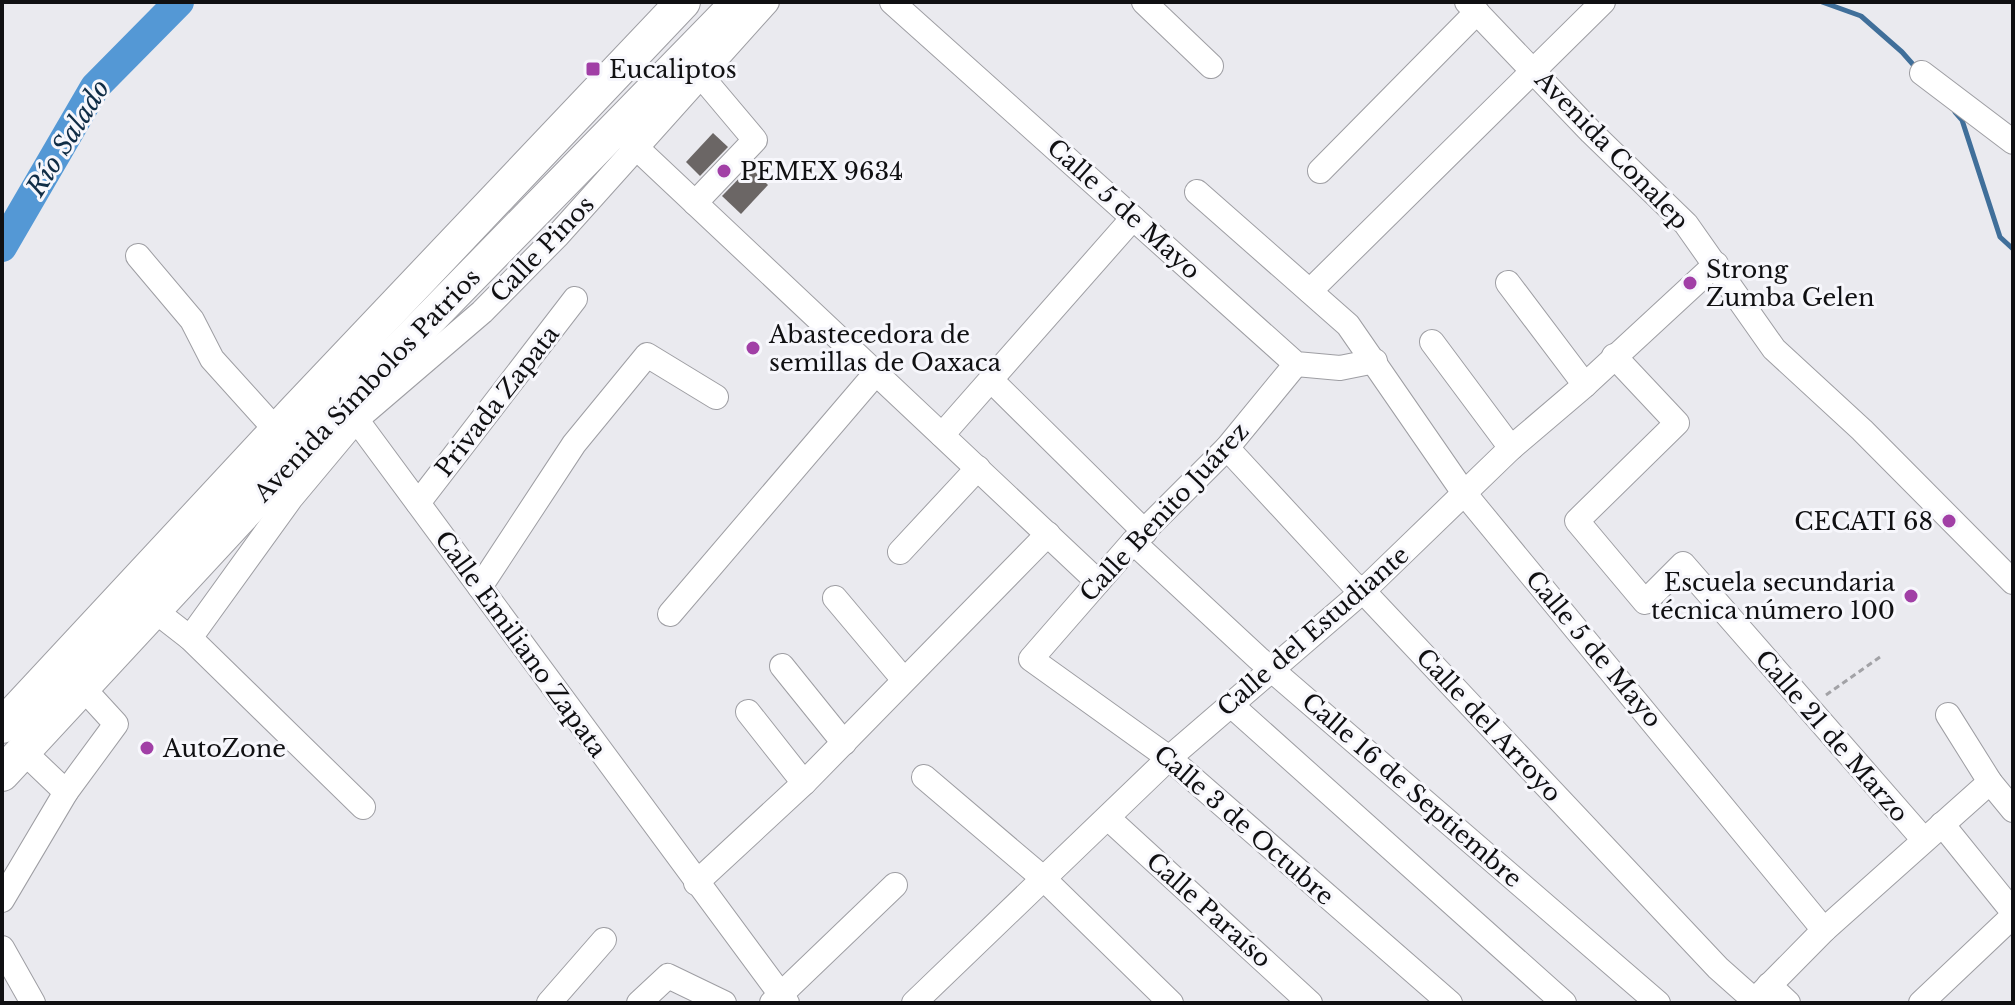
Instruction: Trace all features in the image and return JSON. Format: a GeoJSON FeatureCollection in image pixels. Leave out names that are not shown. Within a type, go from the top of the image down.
{"type":"FeatureCollection","features":[{"type":"Feature","properties":{"kind":"highway","name":"Avenida Símbolos Patrios"},"geometry":{"type":"LineString","coordinates":[[9,751],[277,431],[683,2]]}},
{"type":"Feature","properties":{"kind":"highway","name":"Avenida Símbolos Patrios"},"geometry":{"type":"LineString","coordinates":[[9,751],[83,688],[154,610],[626,138],[693,66],[739,2]]}},
{"type":"Feature","properties":{"kind":"street"},"geometry":{"type":"LineString","coordinates":[[695,203],[755,140],[693,66],[767,2]]}},
{"type":"Feature","properties":{"kind":"street","name":"Calle 5 de Mayo"},"geometry":{"type":"LineString","coordinates":[[892,2],[1296,364]]}},
{"type":"Feature","properties":{"kind":"street"},"geometry":{"type":"LineString","coordinates":[[1144,2],[1211,66]]}},
{"type":"Feature","properties":{"kind":"street"},"geometry":{"type":"LineString","coordinates":[[1310,291],[1603,2]]}},
{"type":"Feature","properties":{"kind":"street"},"geometry":{"type":"LineString","coordinates":[[1320,171],[1472,7]]}},
{"type":"Feature","properties":{"kind":"street","name":"Avenida Conalep"},"geometry":{"type":"LineString","coordinates":[[1472,7],[1591,132],[1686,224],[1774,349],[1862,430],[2013,582]]}},
{"type":"Feature","properties":{"kind":"street"},"geometry":{"type":"LineString","coordinates":[[1922,73],[2013,142]]}},
{"type":"Feature","properties":{"kind":"street"},"geometry":{"type":"LineString","coordinates":[[626,138],[1098,582]]}},
{"type":"Feature","properties":{"kind":"street","name":"Calle 5 de Mayo"},"geometry":{"type":"LineString","coordinates":[[1197,192],[1348,325],[1464,493],[1824,930]]}},
{"type":"Feature","properties":{"kind":"street"},"geometry":{"type":"LineString","coordinates":[[942,435],[1133,218]]}},
{"type":"Feature","properties":{"kind":"street"},"geometry":{"type":"LineString","coordinates":[[138,256],[192,320],[212,359],[277,431]]}},
{"type":"Feature","properties":{"kind":"street","name":"Calle del Estudiante"},"geometry":{"type":"LineString","coordinates":[[914,1003],[1169,758],[1363,591],[1511,448],[1585,385],[1716,264]]}},
{"type":"Feature","properties":{"kind":"street"},"geometry":{"type":"LineString","coordinates":[[1508,283],[1585,385]]}},
{"type":"Feature","properties":{"kind":"street","name":"Privada Zapata"},"geometry":{"type":"LineString","coordinates":[[418,503],[575,299]]}},
{"type":"Feature","properties":{"kind":"street"},"geometry":{"type":"LineString","coordinates":[[1432,342],[1511,448]]}},
{"type":"Feature","properties":{"kind":"street"},"geometry":{"type":"LineString","coordinates":[[480,587],[574,444],[647,355],[716,397]]}},
{"type":"Feature","properties":{"kind":"street","name":"Calle 21 de Marzo"},"geometry":{"type":"LineString","coordinates":[[1614,356],[1677,423],[1577,521],[1645,602],[1683,564],[1924,840]]}},
{"type":"Feature","properties":{"kind":"street"},"geometry":{"type":"LineString","coordinates":[[1296,364],[1340,368],[1375,361]]}},
{"type":"Feature","properties":{"kind":"street","name":"Calle Benito Juárez"},"geometry":{"type":"LineString","coordinates":[[1031,659],[1139,537],[1227,448],[1296,364]]}},
{"type":"Feature","properties":{"kind":"street"},"geometry":{"type":"LineString","coordinates":[[670,614],[876,373]]}},
{"type":"Feature","properties":{"kind":"street","name":"Calle 16 de Septiembre"},"geometry":{"type":"LineString","coordinates":[[991,380],[1139,537],[1272,670],[1658,1003]]}},
{"type":"Feature","properties":{"kind":"street"},"geometry":{"type":"LineString","coordinates":[[190,638],[351,412]]}},
{"type":"Feature","properties":{"kind":"street","name":"Calle Emiliano Zapata"},"geometry":{"type":"LineString","coordinates":[[351,412],[780,1000]]}},
{"type":"Feature","properties":{"kind":"street","name":"Calle del Arroyo"},"geometry":{"type":"LineString","coordinates":[[1227,448],[1718,968],[1758,996],[1788,1003]]}},
{"type":"Feature","properties":{"kind":"street"},"geometry":{"type":"LineString","coordinates":[[900,552],[978,468]]}},
{"type":"Feature","properties":{"kind":"street"},"geometry":{"type":"LineString","coordinates":[[696,883],[804,783],[1048,534]]}},
{"type":"Feature","properties":{"kind":"street"},"geometry":{"type":"LineString","coordinates":[[835,598],[904,680]]}},
{"type":"Feature","properties":{"kind":"street"},"geometry":{"type":"LineString","coordinates":[[154,610],[190,638],[363,807]]}},
{"type":"Feature","properties":{"kind":"street","name":"Calle 3 de Octubre"},"geometry":{"type":"LineString","coordinates":[[1031,659],[1169,758],[1450,1003]]}},
{"type":"Feature","properties":{"kind":"street"},"geometry":{"type":"LineString","coordinates":[[782,666],[844,743]]}},
{"type":"Feature","properties":{"kind":"street"},"geometry":{"type":"LineString","coordinates":[[2,900],[66,792],[116,724],[83,688]]}},
{"type":"Feature","properties":{"kind":"street"},"geometry":{"type":"LineString","coordinates":[[1230,704],[1564,1003]]}},
{"type":"Feature","properties":{"kind":"street"},"geometry":{"type":"LineString","coordinates":[[748,712],[804,783]]}},
{"type":"Feature","properties":{"kind":"street"},"geometry":{"type":"LineString","coordinates":[[1948,715],[1990,782],[2013,810]]}},
{"type":"Feature","properties":{"kind":"street"},"geometry":{"type":"LineString","coordinates":[[9,751],[66,792]]}},
{"type":"Feature","properties":{"kind":"street"},"geometry":{"type":"LineString","coordinates":[[924,777],[1044,879],[1171,1003]]}},
{"type":"Feature","properties":{"kind":"street"},"geometry":{"type":"LineString","coordinates":[[1758,996],[1824,930],[1990,782]]}},
{"type":"Feature","properties":{"kind":"street","name":"Calle Paraíso"},"geometry":{"type":"LineString","coordinates":[[1108,818],[1310,1003]]}},
{"type":"Feature","properties":{"kind":"street"},"geometry":{"type":"LineString","coordinates":[[1921,1003],[2013,914],[1942,824]]}},
{"type":"Feature","properties":{"kind":"street"},"geometry":{"type":"LineString","coordinates":[[780,1000],[895,885]]}},
{"type":"Feature","properties":{"kind":"street"},"geometry":{"type":"LineString","coordinates":[[549,1003],[604,940]]}},
{"type":"Feature","properties":{"kind":"street"},"geometry":{"type":"LineString","coordinates":[[2,948],[33,1003]]}},
{"type":"Feature","properties":{"kind":"street"},"geometry":{"type":"LineString","coordinates":[[639,1003],[668,976],[724,1003]]}},
{"type":"Feature","properties":{"kind":"path"},"geometry":{"type":"LineString","coordinates":[[1807,709],[1880,657]]}},
{"type":"Feature","properties":{"kind":"building"},"geometry":{"type":"Polygon","coordinates":[[[713,133],[728,147],[700,176],[686,162],[713,133]]]}},
{"type":"Feature","properties":{"kind":"building"},"geometry":{"type":"Polygon","coordinates":[[[750,167],[768,185],[741,214],[722,196],[750,167]]]}},
{"type":"Feature","properties":{"kind":"waterway","name":"Río Salado"},"geometry":{"type":"LineString","coordinates":[[2,247],[95,87],[179,2]]}},
{"type":"Feature","properties":{"kind":"waterway"},"geometry":{"type":"LineString","coordinates":[[1822,2],[1861,16],[1917,69]]}},
{"type":"Feature","properties":{"kind":"waterway"},"geometry":{"type":"LineString","coordinates":[[1955,112],[1962,120],[2000,237],[2013,249]]}},
{"type":"Feature","properties":{"kind":"place","name":"Eucaliptos"},"geometry":{"type":"Point","coordinates":[593,69]}},
{"type":"Feature","properties":{"kind":"place","name":"PEMEX 9634"},"geometry":{"type":"Point","coordinates":[724,171]}},
{"type":"Feature","properties":{"kind":"place","name":"Strong Zumba Gelen"},"geometry":{"type":"Point","coordinates":[1690,283]}},
{"type":"Feature","properties":{"kind":"place","name":"Abastecedora de semillas de Oaxaca"},"geometry":{"type":"Point","coordinates":[753,348]}},
{"type":"Feature","properties":{"kind":"place","name":"CECATI 68"},"geometry":{"type":"Point","coordinates":[1949,521]}},
{"type":"Feature","properties":{"kind":"place","name":"Escuela secundaria técnica número 100"},"geometry":{"type":"Point","coordinates":[1911,596]}},
{"type":"Feature","properties":{"kind":"place","name":"AutoZone"},"geometry":{"type":"Point","coordinates":[147,748]}}]}
